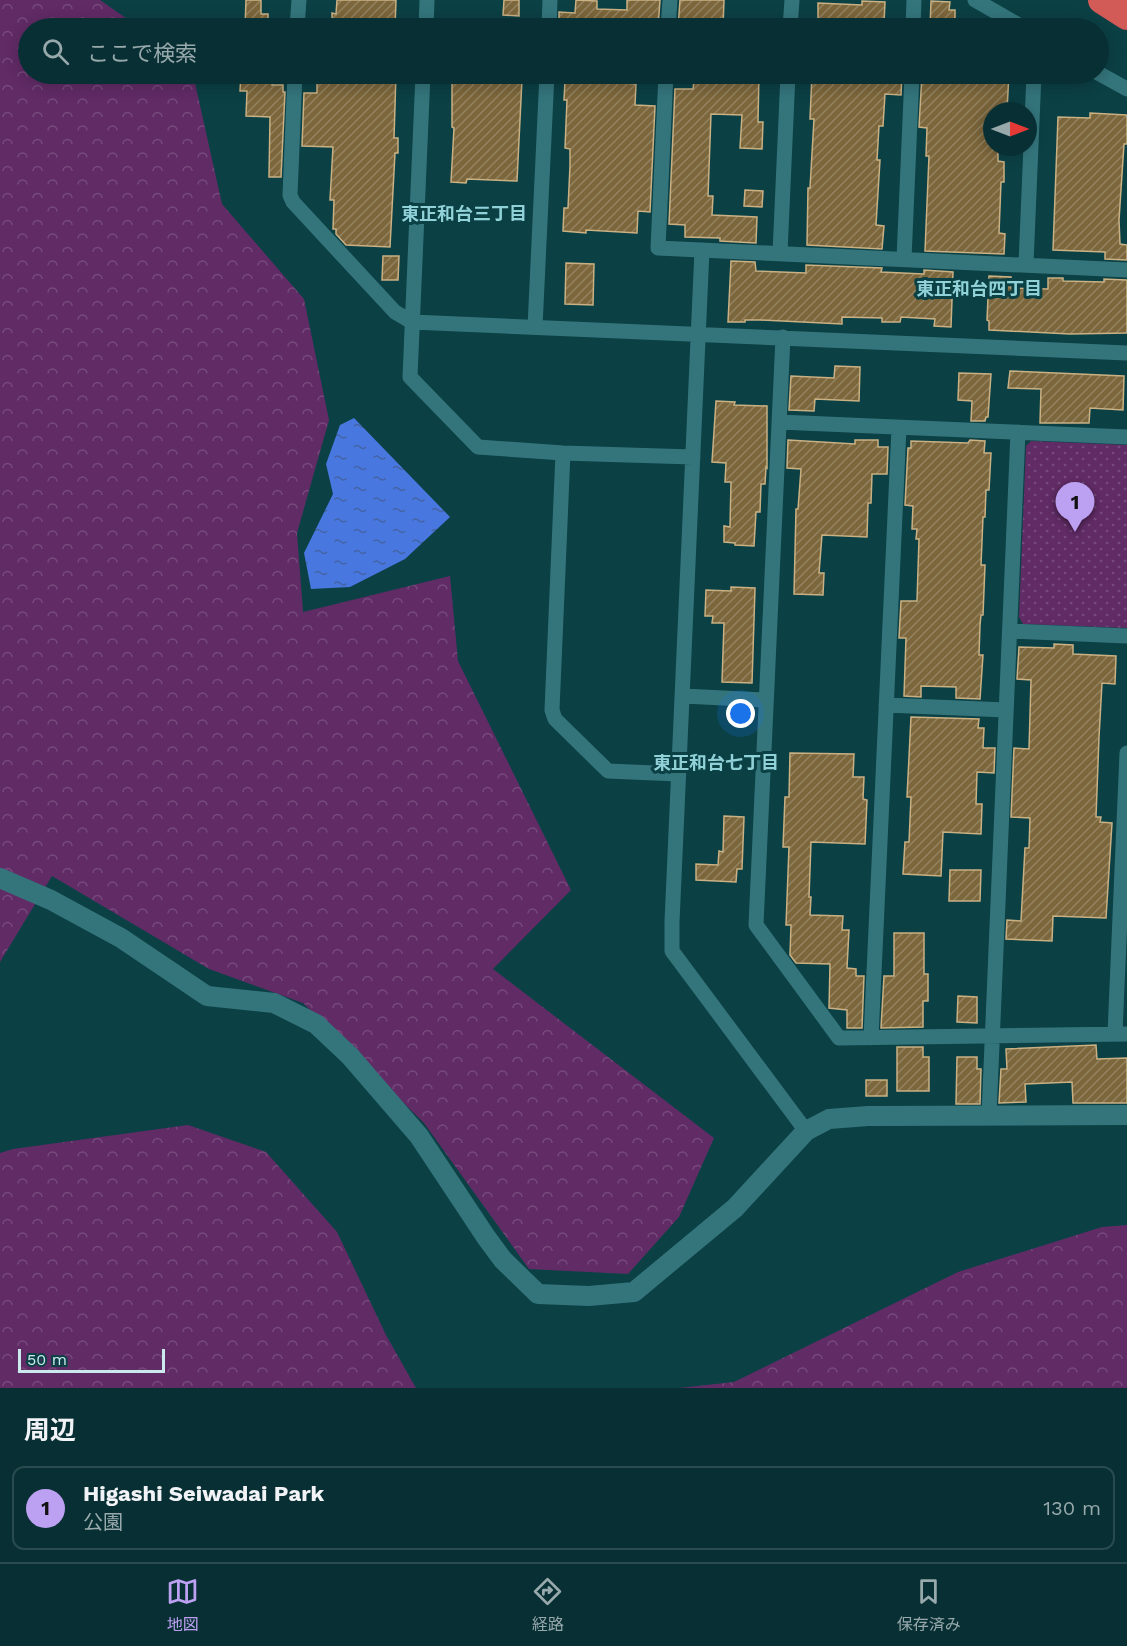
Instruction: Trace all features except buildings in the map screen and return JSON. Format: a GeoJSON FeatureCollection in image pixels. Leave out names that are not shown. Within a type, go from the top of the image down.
{"type":"FeatureCollection","features":[{"type":"Feature","properties":{"kind":"highway"},"geometry":{"type":"LineString","coordinates":[[1102,0],[1127,16]]}},
{"type":"Feature","properties":{"kind":"street"},"geometry":{"type":"LineString","coordinates":[[297,18],[298,0]]}},
{"type":"Feature","properties":{"kind":"street"},"geometry":{"type":"LineString","coordinates":[[426,18],[427,0]]}},
{"type":"Feature","properties":{"kind":"street"},"geometry":{"type":"LineString","coordinates":[[549,18],[550,0]]}},
{"type":"Feature","properties":{"kind":"street"},"geometry":{"type":"LineString","coordinates":[[669,18],[670,0]]}},
{"type":"Feature","properties":{"kind":"street"},"geometry":{"type":"LineString","coordinates":[[791,18],[792,0]]}},
{"type":"Feature","properties":{"kind":"street"},"geometry":{"type":"LineString","coordinates":[[913,18],[914,0]]}},
{"type":"Feature","properties":{"kind":"street"},"geometry":{"type":"LineString","coordinates":[[975,0],[1006,18]]}},
{"type":"Feature","properties":{"kind":"street"},"geometry":{"type":"LineString","coordinates":[[1109,78],[1127,89]]}},
{"type":"Feature","properties":{"kind":"street"},"geometry":{"type":"LineString","coordinates":[[296,84],[290,195],[293,202],[395,312],[412,322],[1127,353]]}},
{"type":"Feature","properties":{"kind":"street"},"geometry":{"type":"LineString","coordinates":[[423,84],[410,377],[478,447],[563,453],[693,457]]}},
{"type":"Feature","properties":{"kind":"street"},"geometry":{"type":"LineString","coordinates":[[535,327],[547,84]]}},
{"type":"Feature","properties":{"kind":"street"},"geometry":{"type":"LineString","coordinates":[[666,84],[658,248],[1127,270]]}},
{"type":"Feature","properties":{"kind":"street"},"geometry":{"type":"LineString","coordinates":[[780,253],[788,84]]}},
{"type":"Feature","properties":{"kind":"street"},"geometry":{"type":"LineString","coordinates":[[904,259],[912,84]]}},
{"type":"Feature","properties":{"kind":"street"},"geometry":{"type":"LineString","coordinates":[[1026,264],[1034,84]]}},
{"type":"Feature","properties":{"kind":"street"},"geometry":{"type":"LineString","coordinates":[[702,250],[672,951],[806,1131]]}},
{"type":"Feature","properties":{"kind":"street"},"geometry":{"type":"LineString","coordinates":[[783,337],[756,925],[839,1038],[1121,1034],[1127,753]]}},
{"type":"Feature","properties":{"kind":"street"},"geometry":{"type":"LineString","coordinates":[[779,422],[1127,437]]}},
{"type":"Feature","properties":{"kind":"street"},"geometry":{"type":"LineString","coordinates":[[872,1038],[899,428]]}},
{"type":"Feature","properties":{"kind":"street"},"geometry":{"type":"LineString","coordinates":[[989,1115],[1018,432]]}},
{"type":"Feature","properties":{"kind":"street"},"geometry":{"type":"LineString","coordinates":[[563,453],[552,710],[555,718],[608,771],[678,774]]}},
{"type":"Feature","properties":{"kind":"street"},"geometry":{"type":"LineString","coordinates":[[1010,630],[1127,636]]}},
{"type":"Feature","properties":{"kind":"street"},"geometry":{"type":"LineString","coordinates":[[682,696],[765,699]]}},
{"type":"Feature","properties":{"kind":"street"},"geometry":{"type":"LineString","coordinates":[[886,705],[1006,710]]}},
{"type":"Feature","properties":{"kind":"street"},"geometry":{"type":"LineString","coordinates":[[0,878],[51,900],[121,938],[207,996],[274,1003],[316,1024],[350,1056],[419,1136],[503,1260],[538,1294],[589,1296],[634,1292],[735,1208],[806,1131],[829,1119],[858,1116],[1127,1115]]}},
{"type":"Feature","properties":{"kind":"green space"},"geometry":{"type":"Polygon","coordinates":[[[0,0],[100,0],[126,18],[18,18],[18,84],[195,84],[222,204],[304,299],[329,420],[297,533],[303,612],[450,576],[458,661],[571,890],[493,969],[714,1138],[679,1217],[628,1274],[529,1269],[424,1123],[303,1003],[209,969],[52,876],[0,962],[0,0]]]}},
{"type":"Feature","properties":{"kind":"green space"},"geometry":{"type":"Polygon","coordinates":[[[1031,441],[1127,445],[1127,628],[1023,624],[1019,617],[1026,446],[1031,441]]]}},
{"type":"Feature","properties":{"kind":"green space"},"geometry":{"type":"Polygon","coordinates":[[[188,1125],[266,1152],[337,1232],[386,1335],[416,1388],[0,1388],[0,1153],[13,1149],[188,1125]]]}},
{"type":"Feature","properties":{"kind":"green space"},"geometry":{"type":"Polygon","coordinates":[[[1127,1225],[1127,1388],[679,1388],[734,1382],[958,1272],[1102,1227],[1127,1225]]]}},
{"type":"Feature","properties":{"kind":"water"},"geometry":{"type":"Polygon","coordinates":[[[354,418],[450,517],[405,559],[350,587],[311,589],[304,553],[333,494],[326,464],[340,425],[354,418]]]}},
{"type":"Feature","properties":{"kind":"place","name":"Higashi Seiwadai Park"},"geometry":{"type":"Point","coordinates":[1075,532]}},
{"type":"Feature","properties":{"kind":"district","name":"東正和台三丁目"},"geometry":{"type":"Point","coordinates":[464,214]}},
{"type":"Feature","properties":{"kind":"district","name":"東正和台四丁目"},"geometry":{"type":"Point","coordinates":[979,289]}},
{"type":"Feature","properties":{"kind":"district","name":"東正和台七丁目"},"geometry":{"type":"Point","coordinates":[716,763]}}]}
